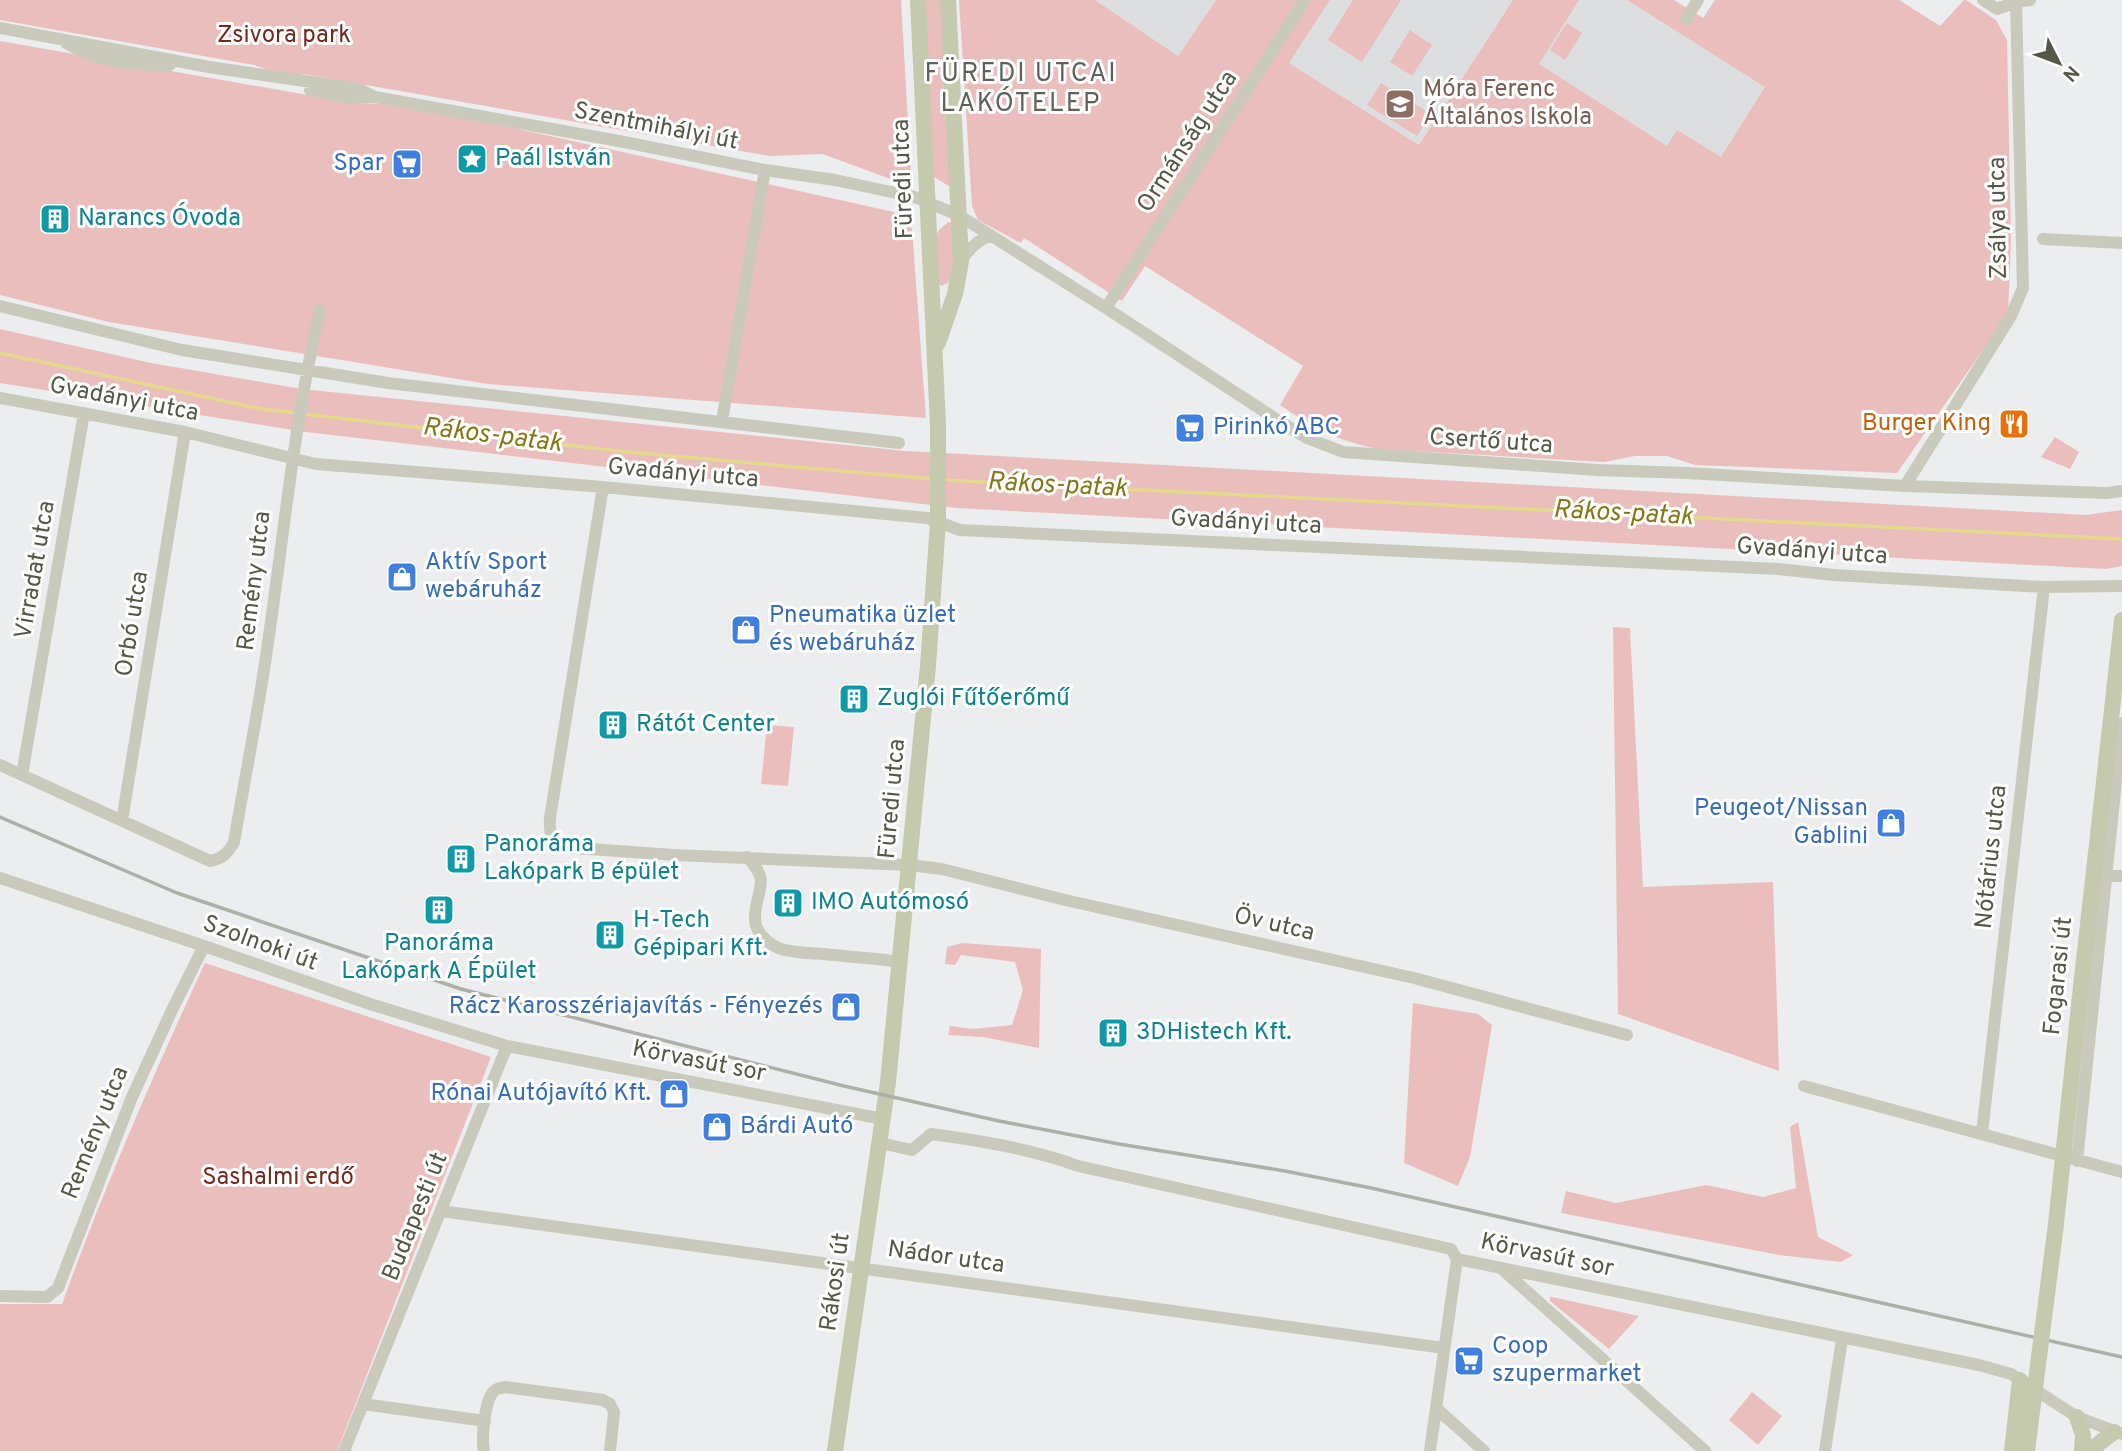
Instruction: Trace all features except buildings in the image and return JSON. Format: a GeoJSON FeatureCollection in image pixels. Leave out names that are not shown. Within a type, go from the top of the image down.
{"type":"FeatureCollection","features":[{"type":"Feature","properties":{"kind":"main road","name":"Füredi utca"},"geometry":{"type":"LineString","coordinates":[[883,1119],[928,666],[938,522],[934,356],[918,0]]}},
{"type":"Feature","properties":{"kind":"main road","name":"Füredi utca"},"geometry":{"type":"LineString","coordinates":[[934,356],[955,293],[961,261],[948,0]]}},
{"type":"Feature","properties":{"kind":"main road","name":"Fogarasi út"},"geometry":{"type":"LineString","coordinates":[[2027,1451],[2056,1224],[2122,620]]}},
{"type":"Feature","properties":{"kind":"main road","name":"Rákosi út"},"geometry":{"type":"LineString","coordinates":[[835,1451],[883,1119]]}},
{"type":"Feature","properties":{"kind":"main road"},"geometry":{"type":"LineString","coordinates":[[2012,1451],[2020,1380]]}},
{"type":"Feature","properties":{"kind":"main road"},"geometry":{"type":"LineString","coordinates":[[2077,1417],[2083,1435],[2082,1451]]}},
{"type":"Feature","properties":{"kind":"main road"},"geometry":{"type":"LineString","coordinates":[[2089,1451],[2118,1433]]}},
{"type":"Feature","properties":{"kind":"street","name":"Ormánság utca"},"geometry":{"type":"LineString","coordinates":[[1106,308],[1305,0]]}},
{"type":"Feature","properties":{"kind":"street"},"geometry":{"type":"LineString","coordinates":[[1686,19],[1698,0]]}},
{"type":"Feature","properties":{"kind":"street"},"geometry":{"type":"LineString","coordinates":[[1983,0],[1997,9],[2016,1],[2030,0]]}},
{"type":"Feature","properties":{"kind":"street","name":"Zsálya utca"},"geometry":{"type":"LineString","coordinates":[[1905,486],[2011,316],[2023,288],[2016,1]]}},
{"type":"Feature","properties":{"kind":"street","name":"Szentmihályi út"},"geometry":{"type":"LineString","coordinates":[[0,28],[57,38],[78,50],[114,62],[152,66],[197,65],[359,89],[375,97],[765,170],[846,182],[928,202]]}},
{"type":"Feature","properties":{"kind":"street"},"geometry":{"type":"LineString","coordinates":[[722,421],[765,170]]}},
{"type":"Feature","properties":{"kind":"street","name":"Csertő utca"},"geometry":{"type":"LineString","coordinates":[[928,202],[960,216],[991,235],[1307,438],[1343,452],[1597,470],[1905,486],[2107,493],[2122,491]]}},
{"type":"Feature","properties":{"kind":"street"},"geometry":{"type":"LineString","coordinates":[[961,261],[977,241],[991,235]]}},
{"type":"Feature","properties":{"kind":"street"},"geometry":{"type":"LineString","coordinates":[[2043,239],[2122,243]]}},
{"type":"Feature","properties":{"kind":"street"},"geometry":{"type":"LineString","coordinates":[[0,306],[182,350],[388,383],[899,443]]}},
{"type":"Feature","properties":{"kind":"street","name":"Remény utca"},"geometry":{"type":"LineString","coordinates":[[122,821],[210,861],[225,855],[234,842],[265,664],[306,369],[320,310]]}},
{"type":"Feature","properties":{"kind":"street","name":"Gvadányi utca"},"geometry":{"type":"LineString","coordinates":[[0,398],[185,432],[316,464],[603,487],[927,518],[960,530],[1777,569],[1834,575],[2044,587],[2122,586]]}},
{"type":"Feature","properties":{"kind":"street","name":"Virradat utca"},"geometry":{"type":"LineString","coordinates":[[22,775],[84,413]]}},
{"type":"Feature","properties":{"kind":"street","name":"Orbó utca"},"geometry":{"type":"LineString","coordinates":[[122,821],[185,432]]}},
{"type":"Feature","properties":{"kind":"street","name":"Öv utca"},"geometry":{"type":"LineString","coordinates":[[603,487],[550,818],[549,831],[554,841],[562,847],[943,869],[1065,900],[1414,978],[1627,1035]]}},
{"type":"Feature","properties":{"kind":"street","name":"Nótárius utca"},"geometry":{"type":"LineString","coordinates":[[1982,1133],[2044,587]]}},
{"type":"Feature","properties":{"kind":"street","name":"Fogarasi út"},"geometry":{"type":"LineString","coordinates":[[2077,1161],[2122,723]]}},
{"type":"Feature","properties":{"kind":"street"},"geometry":{"type":"LineString","coordinates":[[0,765],[122,821]]}},
{"type":"Feature","properties":{"kind":"street"},"geometry":{"type":"LineString","coordinates":[[747,857],[759,870],[761,882],[754,919],[758,931],[768,942],[797,952],[900,962]]}},
{"type":"Feature","properties":{"kind":"street"},"geometry":{"type":"LineString","coordinates":[[2106,876],[2122,876]]}},
{"type":"Feature","properties":{"kind":"street","name":"Szolnoki út"},"geometry":{"type":"LineString","coordinates":[[0,877],[370,1004],[508,1046]]}},
{"type":"Feature","properties":{"kind":"street","name":"Remény utca"},"geometry":{"type":"LineString","coordinates":[[0,1296],[47,1297],[58,1288],[137,1087],[204,946]]}},
{"type":"Feature","properties":{"kind":"street","name":"Körvasút sor"},"geometry":{"type":"LineString","coordinates":[[508,1046],[883,1119]]}},
{"type":"Feature","properties":{"kind":"street","name":"Budapesti út"},"geometry":{"type":"LineString","coordinates":[[344,1451],[508,1046]]}},
{"type":"Feature","properties":{"kind":"street"},"geometry":{"type":"LineString","coordinates":[[1804,1086],[2122,1172]]}},
{"type":"Feature","properties":{"kind":"street","name":"Körvasút sor"},"geometry":{"type":"LineString","coordinates":[[880,1143],[912,1150],[931,1134],[960,1138],[1058,1158],[1078,1166],[1451,1249],[1457,1259],[1979,1366],[2011,1374],[2077,1417],[2118,1433]]}},
{"type":"Feature","properties":{"kind":"street","name":"Nádor utca"},"geometry":{"type":"LineString","coordinates":[[441,1211],[1444,1348]]}},
{"type":"Feature","properties":{"kind":"street"},"geometry":{"type":"LineString","coordinates":[[1430,1451],[1457,1259]]}},
{"type":"Feature","properties":{"kind":"street"},"geometry":{"type":"LineString","coordinates":[[1500,1267],[1705,1451]]}},
{"type":"Feature","properties":{"kind":"street"},"geometry":{"type":"LineString","coordinates":[[1825,1451],[1842,1339]]}},
{"type":"Feature","properties":{"kind":"street"},"geometry":{"type":"LineString","coordinates":[[484,1451],[489,1397],[500,1388],[603,1400],[614,1412],[610,1451]]}},
{"type":"Feature","properties":{"kind":"street"},"geometry":{"type":"LineString","coordinates":[[363,1404],[485,1421]]}},
{"type":"Feature","properties":{"kind":"street"},"geometry":{"type":"LineString","coordinates":[[1436,1408],[1484,1451]]}},
{"type":"Feature","properties":{"kind":"shaded area"},"geometry":{"type":"Polygon","coordinates":[[[1095,0],[1216,0],[1178,56],[1095,0]]]}},
{"type":"Feature","properties":{"kind":"shaded area","name":"Móra Ferenc Általános Iskola"},"geometry":{"type":"Polygon","coordinates":[[[1330,0],[1513,0],[1419,145],[1289,63],[1330,0]]]}},
{"type":"Feature","properties":{"kind":"shaded area"},"geometry":{"type":"Polygon","coordinates":[[[1579,0],[1627,0],[1766,87],[1697,197],[1523,88],[1579,0]]]}},
{"type":"Feature","properties":{"kind":"green space","name":"Zsivora park"},"geometry":{"type":"Polygon","coordinates":[[[0,0],[901,0],[911,176],[901,183],[823,154],[770,156],[303,74],[298,81],[254,65],[0,20],[0,0]]]}},
{"type":"Feature","properties":{"kind":"green space"},"geometry":{"type":"Polygon","coordinates":[[[925,0],[942,0],[952,188],[934,177],[925,0]]]}},
{"type":"Feature","properties":{"kind":"green space"},"geometry":{"type":"Polygon","coordinates":[[[959,0],[1095,0],[1178,56],[1216,0],[1330,0],[1289,63],[1419,145],[1513,0],[1579,0],[1539,64],[1667,146],[1677,130],[1721,157],[1765,87],[1627,0],[1674,0],[1703,18],[1715,0],[1899,0],[1940,26],[1966,0],[1996,20],[2007,40],[2011,238],[2008,314],[1897,473],[1695,465],[1667,456],[1635,456],[1604,462],[1378,449],[1351,442],[1315,427],[1280,405],[1303,366],[1145,266],[1122,301],[1024,238],[1021,243],[978,220],[972,206],[959,0]]]}},
{"type":"Feature","properties":{"kind":"green space"},"geometry":{"type":"Polygon","coordinates":[[[1353,0],[1401,0],[1362,62],[1328,40],[1353,0]]]}},
{"type":"Feature","properties":{"kind":"green space"},"geometry":{"type":"Polygon","coordinates":[[[1567,23],[1582,33],[1565,60],[1550,50],[1567,23]]]}},
{"type":"Feature","properties":{"kind":"green space"},"geometry":{"type":"Polygon","coordinates":[[[1410,30],[1432,45],[1412,76],[1390,62],[1410,30]]]}},
{"type":"Feature","properties":{"kind":"green space"},"geometry":{"type":"Polygon","coordinates":[[[0,41],[353,103],[381,104],[496,124],[894,212],[912,229],[926,418],[488,384],[109,322],[0,295],[0,41]]]}},
{"type":"Feature","properties":{"kind":"green space"},"geometry":{"type":"Polygon","coordinates":[[[1381,83],[1431,114],[1417,136],[1367,105],[1381,83]]]}},
{"type":"Feature","properties":{"kind":"green space"},"geometry":{"type":"Polygon","coordinates":[[[948,222],[954,223],[954,268],[948,283],[941,286],[937,282],[935,238],[948,222]]]}},
{"type":"Feature","properties":{"kind":"green space"},"geometry":{"type":"Polygon","coordinates":[[[0,329],[151,363],[302,389],[905,451],[2086,515],[2122,510],[2122,566],[2106,569],[957,508],[306,432],[0,383],[0,329]]]}},
{"type":"Feature","properties":{"kind":"green space"},"geometry":{"type":"Polygon","coordinates":[[[2055,437],[2079,452],[2070,469],[2041,457],[2055,437]]]}},
{"type":"Feature","properties":{"kind":"green space"},"geometry":{"type":"Polygon","coordinates":[[[1613,627],[1630,628],[1643,887],[1773,882],[1779,1071],[1618,1014],[1613,627]]]}},
{"type":"Feature","properties":{"kind":"green space"},"geometry":{"type":"Polygon","coordinates":[[[767,725],[794,727],[788,786],[761,784],[767,725]]]}},
{"type":"Feature","properties":{"kind":"green space"},"geometry":{"type":"Polygon","coordinates":[[[962,943],[1041,949],[1039,1048],[983,1037],[948,1035],[950,1026],[973,1029],[1012,1025],[1023,990],[1015,962],[961,955],[955,965],[945,964],[947,947],[962,943]]]}},
{"type":"Feature","properties":{"kind":"green space","name":"Sashalmi erdő"},"geometry":{"type":"Polygon","coordinates":[[[205,963],[491,1057],[337,1451],[0,1451],[0,1304],[62,1304],[130,1132],[205,963]]]}},
{"type":"Feature","properties":{"kind":"green space"},"geometry":{"type":"Polygon","coordinates":[[[1413,1003],[1478,1014],[1492,1025],[1470,1157],[1458,1186],[1404,1163],[1413,1003]]]}},
{"type":"Feature","properties":{"kind":"green space"},"geometry":{"type":"Polygon","coordinates":[[[1798,1122],[1818,1237],[1853,1255],[1841,1262],[1779,1255],[1561,1213],[1566,1191],[1616,1203],[1706,1185],[1763,1197],[1796,1188],[1790,1127],[1798,1122]]]}},
{"type":"Feature","properties":{"kind":"green space"},"geometry":{"type":"Polygon","coordinates":[[[1550,1297],[1639,1316],[1609,1349],[1550,1301],[1550,1297]]]}},
{"type":"Feature","properties":{"kind":"green space"},"geometry":{"type":"Polygon","coordinates":[[[1752,1392],[1782,1416],[1758,1445],[1729,1420],[1752,1392]]]}},
{"type":"Feature","properties":{"kind":"waterway","name":"Rákos-patak"},"geometry":{"type":"LineString","coordinates":[[0,353],[262,409],[296,413]]}},
{"type":"Feature","properties":{"kind":"waterway","name":"Rákos-patak"},"geometry":{"type":"LineString","coordinates":[[304,414],[627,452],[933,479]]}},
{"type":"Feature","properties":{"kind":"waterway","name":"Rákos-patak"},"geometry":{"type":"LineString","coordinates":[[944,480],[2122,539]]}},
{"type":"Feature","properties":{"kind":"railway"},"geometry":{"type":"LineString","coordinates":[[0,817],[177,893],[461,989],[844,1086],[999,1121],[1371,1188],[2122,1357]]}},
{"type":"Feature","properties":{"kind":"place","name":"Móra Ferenc Általános Iskola"},"geometry":{"type":"Point","coordinates":[1400,104]}},
{"type":"Feature","properties":{"kind":"place","name":"Paál István"},"geometry":{"type":"Point","coordinates":[472,159]}},
{"type":"Feature","properties":{"kind":"place","name":"Spar"},"geometry":{"type":"Point","coordinates":[407,164]}},
{"type":"Feature","properties":{"kind":"place","name":"Narancs Óvoda"},"geometry":{"type":"Point","coordinates":[55,219]}},
{"type":"Feature","properties":{"kind":"place","name":"Burger King"},"geometry":{"type":"Point","coordinates":[2014,424]}},
{"type":"Feature","properties":{"kind":"place","name":"Pirinkó ABC"},"geometry":{"type":"Point","coordinates":[1190,428]}},
{"type":"Feature","properties":{"kind":"place","name":"Aktív Sport webáruház"},"geometry":{"type":"Point","coordinates":[402,577]}},
{"type":"Feature","properties":{"kind":"place","name":"Pneumatika üzlet és webáruház"},"geometry":{"type":"Point","coordinates":[746,630]}},
{"type":"Feature","properties":{"kind":"place","name":"Zuglói Fűtőerőmű"},"geometry":{"type":"Point","coordinates":[854,699]}},
{"type":"Feature","properties":{"kind":"place","name":"Rátót Center"},"geometry":{"type":"Point","coordinates":[613,725]}},
{"type":"Feature","properties":{"kind":"place","name":"Peugeot/Nissan Gablini"},"geometry":{"type":"Point","coordinates":[1891,823]}},
{"type":"Feature","properties":{"kind":"place","name":"Panoráma Lakópark B épület"},"geometry":{"type":"Point","coordinates":[461,859]}},
{"type":"Feature","properties":{"kind":"place","name":"IMO Autómosó"},"geometry":{"type":"Point","coordinates":[788,903]}},
{"type":"Feature","properties":{"kind":"place","name":"Panoráma Lakópark A Épület"},"geometry":{"type":"Point","coordinates":[439,910]}},
{"type":"Feature","properties":{"kind":"place","name":"H-Tech Gépipari Kft."},"geometry":{"type":"Point","coordinates":[610,935]}},
{"type":"Feature","properties":{"kind":"place","name":"Rácz Karosszériajavítás - Fényezés"},"geometry":{"type":"Point","coordinates":[846,1007]}},
{"type":"Feature","properties":{"kind":"place","name":"3DHistech Kft."},"geometry":{"type":"Point","coordinates":[1113,1033]}},
{"type":"Feature","properties":{"kind":"place","name":"Rónai Autójavító Kft."},"geometry":{"type":"Point","coordinates":[674,1094]}},
{"type":"Feature","properties":{"kind":"place","name":"Bárdi Autó"},"geometry":{"type":"Point","coordinates":[717,1127]}},
{"type":"Feature","properties":{"kind":"place","name":"Coop szupermarket"},"geometry":{"type":"Point","coordinates":[1469,1361]}},
{"type":"Feature","properties":{"kind":"district","name":"FÜREDI UTCAI LAKÓTELEP"},"geometry":{"type":"Point","coordinates":[1021,88]}}]}
